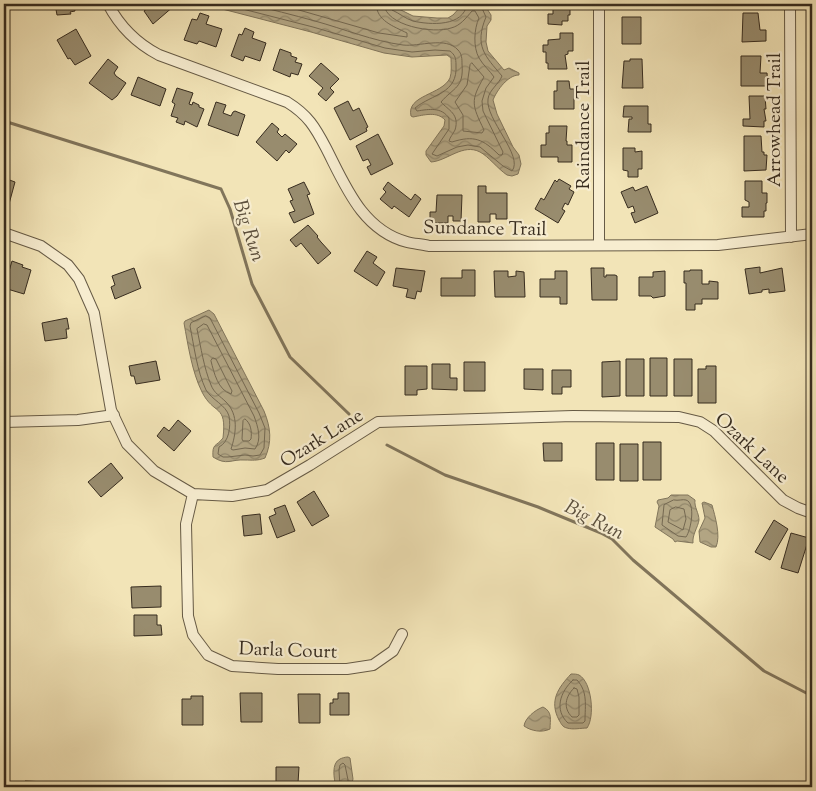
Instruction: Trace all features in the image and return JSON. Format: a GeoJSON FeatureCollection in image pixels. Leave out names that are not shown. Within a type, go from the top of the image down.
{"type":"FeatureCollection","features":[{"type":"Feature","properties":{"kind":"street","name":"Sundance Trail"},"geometry":{"type":"LineString","coordinates":[[108,4],[121,26],[142,46],[159,55],[287,102],[300,110],[313,125],[355,205],[372,223],[405,242],[429,246],[718,245],[812,234]]}},
{"type":"Feature","properties":{"kind":"street","name":"Raindance Trail"},"geometry":{"type":"LineString","coordinates":[[599,4],[599,245]]}},
{"type":"Feature","properties":{"kind":"street","name":"Arrowhead Trail"},"geometry":{"type":"LineString","coordinates":[[790,4],[791,237]]}},
{"type":"Feature","properties":{"kind":"street","name":"Ozark Lane"},"geometry":{"type":"LineString","coordinates":[[4,233],[42,246],[68,265],[79,279],[94,313],[111,410],[127,444],[154,471],[193,494],[232,496],[267,490],[378,422],[573,416],[679,417],[700,422],[714,431],[783,500],[812,513]]}},
{"type":"Feature","properties":{"kind":"street"},"geometry":{"type":"LineString","coordinates":[[4,422],[78,420],[114,415]]}},
{"type":"Feature","properties":{"kind":"street","name":"Darla Court"},"geometry":{"type":"LineString","coordinates":[[193,494],[186,524],[188,616],[193,635],[208,655],[232,666],[278,669],[347,668],[373,665],[393,651],[402,634]]}},
{"type":"Feature","properties":{"kind":"water"},"geometry":{"type":"Polygon","coordinates":[[[203,4],[389,4],[413,16],[448,18],[463,4],[484,4],[491,15],[491,20],[487,26],[486,42],[488,51],[504,70],[509,68],[519,73],[519,75],[503,84],[493,100],[497,114],[513,147],[519,155],[521,164],[518,174],[507,175],[483,154],[474,150],[461,151],[431,162],[426,155],[426,151],[444,126],[445,120],[438,115],[413,117],[411,116],[411,109],[419,99],[446,84],[450,78],[451,58],[447,55],[412,57],[384,53],[203,4]]]}},
{"type":"Feature","properties":{"kind":"water"},"geometry":{"type":"Polygon","coordinates":[[[209,310],[214,314],[264,411],[270,435],[265,458],[226,462],[213,457],[214,447],[223,438],[223,419],[202,392],[191,358],[184,323],[209,310]]]}},
{"type":"Feature","properties":{"kind":"water"},"geometry":{"type":"Polygon","coordinates":[[[671,495],[688,495],[695,500],[699,520],[693,537],[693,543],[675,542],[655,527],[659,506],[658,500],[668,498],[671,495]]]}},
{"type":"Feature","properties":{"kind":"water"},"geometry":{"type":"Polygon","coordinates":[[[702,503],[712,505],[716,520],[718,532],[716,547],[700,542],[699,531],[705,518],[702,503]]]}},
{"type":"Feature","properties":{"kind":"water"},"geometry":{"type":"Polygon","coordinates":[[[571,674],[578,675],[587,685],[591,700],[591,716],[587,728],[572,729],[565,727],[561,724],[556,713],[556,695],[562,684],[571,674]]]}},
{"type":"Feature","properties":{"kind":"water"},"geometry":{"type":"Polygon","coordinates":[[[543,707],[550,714],[550,729],[537,731],[524,726],[526,720],[531,715],[543,707]]]}},
{"type":"Feature","properties":{"kind":"water"},"geometry":{"type":"Polygon","coordinates":[[[350,758],[353,779],[351,787],[336,787],[335,764],[340,759],[350,758]]]}},
{"type":"Feature","properties":{"kind":"building"},"geometry":{"type":"Polygon","coordinates":[[[55,4],[74,4],[75,11],[70,12],[71,14],[57,15],[55,4]]]}},
{"type":"Feature","properties":{"kind":"building"},"geometry":{"type":"Polygon","coordinates":[[[147,4],[172,4],[174,6],[153,24],[144,11],[151,6],[147,4]]]}},
{"type":"Feature","properties":{"kind":"building"},"geometry":{"type":"Polygon","coordinates":[[[553,4],[570,4],[568,21],[562,21],[562,25],[548,24],[548,14],[553,14],[553,4]]]}},
{"type":"Feature","properties":{"kind":"building"},"geometry":{"type":"Polygon","coordinates":[[[200,13],[209,16],[206,24],[222,29],[216,47],[199,41],[197,44],[184,40],[192,19],[197,20],[200,13]]]}},
{"type":"Feature","properties":{"kind":"building"},"geometry":{"type":"Polygon","coordinates":[[[743,13],[758,13],[760,30],[766,30],[766,41],[742,42],[743,13]]]}},
{"type":"Feature","properties":{"kind":"building"},"geometry":{"type":"Polygon","coordinates":[[[622,17],[641,17],[641,44],[622,44],[622,17]]]}},
{"type":"Feature","properties":{"kind":"building"},"geometry":{"type":"Polygon","coordinates":[[[245,28],[254,32],[252,38],[266,43],[260,61],[245,56],[243,61],[231,56],[239,34],[242,35],[245,28]]]}},
{"type":"Feature","properties":{"kind":"building"},"geometry":{"type":"Polygon","coordinates":[[[76,29],[91,56],[75,65],[70,58],[68,59],[57,40],[76,29]]]}},
{"type":"Feature","properties":{"kind":"building"},"geometry":{"type":"Polygon","coordinates":[[[560,33],[573,33],[573,51],[568,51],[568,54],[565,55],[567,69],[548,69],[546,52],[543,52],[543,45],[548,45],[548,40],[560,39],[560,33]]]}},
{"type":"Feature","properties":{"kind":"building"},"geometry":{"type":"Polygon","coordinates":[[[280,49],[291,53],[291,56],[297,58],[295,62],[302,64],[298,75],[291,73],[290,77],[273,70],[280,49]]]}},
{"type":"Feature","properties":{"kind":"building"},"geometry":{"type":"Polygon","coordinates":[[[741,56],[761,56],[760,73],[767,73],[768,86],[741,86],[741,56]]]}},
{"type":"Feature","properties":{"kind":"building"},"geometry":{"type":"Polygon","coordinates":[[[108,59],[118,67],[114,73],[116,76],[126,83],[112,100],[89,83],[108,59]]]}},
{"type":"Feature","properties":{"kind":"building"},"geometry":{"type":"Polygon","coordinates":[[[630,59],[642,59],[643,88],[622,88],[624,61],[630,61],[630,59]]]}},
{"type":"Feature","properties":{"kind":"building"},"geometry":{"type":"Polygon","coordinates":[[[321,63],[339,79],[330,88],[334,92],[326,101],[318,94],[323,88],[309,76],[321,63]]]}},
{"type":"Feature","properties":{"kind":"building"},"geometry":{"type":"Polygon","coordinates":[[[138,77],[166,89],[160,106],[131,95],[138,77]]]}},
{"type":"Feature","properties":{"kind":"building"},"geometry":{"type":"Polygon","coordinates":[[[557,81],[569,81],[570,89],[574,89],[574,109],[554,109],[554,91],[557,91],[557,81]]]}},
{"type":"Feature","properties":{"kind":"building"},"geometry":{"type":"Polygon","coordinates":[[[177,88],[193,93],[189,104],[192,105],[193,102],[204,109],[197,127],[185,121],[184,125],[176,122],[178,118],[171,116],[175,104],[172,102],[177,88]]]}},
{"type":"Feature","properties":{"kind":"building"},"geometry":{"type":"Polygon","coordinates":[[[749,96],[765,96],[766,109],[764,109],[766,121],[764,121],[764,127],[743,126],[743,119],[750,119],[749,96]]]}},
{"type":"Feature","properties":{"kind":"building"},"geometry":{"type":"Polygon","coordinates":[[[348,101],[353,111],[359,108],[368,127],[366,128],[367,131],[350,140],[334,108],[348,101]]]}},
{"type":"Feature","properties":{"kind":"building"},"geometry":{"type":"Polygon","coordinates":[[[216,102],[226,105],[223,113],[231,116],[235,111],[245,115],[238,136],[208,125],[216,102]]]}},
{"type":"Feature","properties":{"kind":"building"},"geometry":{"type":"Polygon","coordinates":[[[624,106],[648,106],[648,124],[651,124],[651,132],[628,132],[629,119],[632,119],[632,117],[623,117],[624,106]]]}},
{"type":"Feature","properties":{"kind":"building"},"geometry":{"type":"Polygon","coordinates":[[[272,123],[279,129],[277,132],[282,137],[285,134],[297,144],[289,153],[286,150],[277,161],[256,142],[272,123]]]}},
{"type":"Feature","properties":{"kind":"building"},"geometry":{"type":"Polygon","coordinates":[[[549,126],[567,126],[566,141],[567,145],[572,145],[572,162],[558,162],[558,157],[541,157],[541,145],[546,145],[546,133],[549,133],[549,126]]]}},
{"type":"Feature","properties":{"kind":"building"},"geometry":{"type":"Polygon","coordinates":[[[378,134],[393,164],[371,175],[367,167],[371,165],[368,159],[363,161],[356,146],[378,134]]]}},
{"type":"Feature","properties":{"kind":"building"},"geometry":{"type":"Polygon","coordinates":[[[744,136],[761,136],[762,152],[764,152],[764,155],[767,155],[766,170],[744,171],[744,136]]]}},
{"type":"Feature","properties":{"kind":"building"},"geometry":{"type":"Polygon","coordinates":[[[623,148],[635,148],[635,152],[642,151],[642,169],[638,169],[638,177],[628,177],[628,171],[623,170],[623,148]]]}},
{"type":"Feature","properties":{"kind":"building"},"geometry":{"type":"Polygon","coordinates":[[[4,178],[15,182],[9,204],[4,203],[4,178]]]}},
{"type":"Feature","properties":{"kind":"building"},"geometry":{"type":"Polygon","coordinates":[[[559,179],[571,186],[569,189],[574,192],[568,205],[565,203],[562,209],[565,211],[558,223],[535,209],[541,198],[544,200],[555,180],[557,182],[559,179]]]}},
{"type":"Feature","properties":{"kind":"building"},"geometry":{"type":"Polygon","coordinates":[[[745,181],[762,181],[762,193],[767,193],[764,217],[742,217],[742,207],[749,207],[749,202],[745,200],[745,181]]]}},
{"type":"Feature","properties":{"kind":"building"},"geometry":{"type":"Polygon","coordinates":[[[304,182],[310,194],[307,195],[314,214],[294,223],[289,213],[295,211],[290,201],[293,200],[288,189],[304,182]]]}},
{"type":"Feature","properties":{"kind":"building"},"geometry":{"type":"Polygon","coordinates":[[[388,182],[411,200],[415,194],[421,199],[409,217],[394,206],[392,209],[380,199],[386,192],[383,189],[388,182]]]}},
{"type":"Feature","properties":{"kind":"building"},"geometry":{"type":"Polygon","coordinates":[[[478,186],[486,186],[486,193],[507,193],[507,219],[496,219],[496,214],[490,214],[490,222],[478,222],[478,186]]]}},
{"type":"Feature","properties":{"kind":"building"},"geometry":{"type":"Polygon","coordinates":[[[647,186],[658,213],[635,223],[631,213],[635,212],[633,206],[628,208],[621,192],[633,187],[635,191],[647,186]]]}},
{"type":"Feature","properties":{"kind":"building"},"geometry":{"type":"Polygon","coordinates":[[[437,195],[462,195],[461,221],[453,221],[453,216],[448,216],[448,223],[430,223],[430,212],[436,212],[437,195]]]}},
{"type":"Feature","properties":{"kind":"building"},"geometry":{"type":"Polygon","coordinates":[[[308,225],[331,253],[318,264],[301,243],[296,247],[290,240],[308,225]]]}},
{"type":"Feature","properties":{"kind":"building"},"geometry":{"type":"Polygon","coordinates":[[[367,251],[377,257],[373,263],[385,272],[377,286],[354,271],[367,251]]]}},
{"type":"Feature","properties":{"kind":"building"},"geometry":{"type":"Polygon","coordinates":[[[12,261],[31,270],[24,294],[4,288],[12,261]]]}},
{"type":"Feature","properties":{"kind":"building"},"geometry":{"type":"Polygon","coordinates":[[[760,267],[760,273],[782,268],[785,291],[769,293],[769,289],[749,294],[745,269],[760,267]]]}},
{"type":"Feature","properties":{"kind":"building"},"geometry":{"type":"Polygon","coordinates":[[[134,268],[141,288],[115,299],[111,287],[115,285],[112,276],[134,268]]]}},
{"type":"Feature","properties":{"kind":"building"},"geometry":{"type":"Polygon","coordinates":[[[396,268],[425,271],[421,292],[417,291],[415,299],[406,297],[408,289],[393,286],[396,268]]]}},
{"type":"Feature","properties":{"kind":"building"},"geometry":{"type":"Polygon","coordinates":[[[591,268],[604,268],[604,277],[606,275],[617,276],[617,300],[592,300],[591,268]]]}},
{"type":"Feature","properties":{"kind":"building"},"geometry":{"type":"Polygon","coordinates":[[[462,270],[475,270],[475,296],[441,296],[441,278],[462,278],[462,270]]]}},
{"type":"Feature","properties":{"kind":"building"},"geometry":{"type":"Polygon","coordinates":[[[702,270],[702,284],[709,284],[709,281],[718,282],[718,299],[702,299],[702,304],[695,304],[695,310],[686,310],[684,271],[702,270]]]}},
{"type":"Feature","properties":{"kind":"building"},"geometry":{"type":"Polygon","coordinates":[[[494,271],[508,271],[508,277],[516,276],[516,271],[524,272],[525,297],[495,297],[494,271]]]}},
{"type":"Feature","properties":{"kind":"building"},"geometry":{"type":"Polygon","coordinates":[[[555,271],[567,271],[567,304],[560,304],[560,297],[540,297],[540,279],[555,279],[555,271]]]}},
{"type":"Feature","properties":{"kind":"building"},"geometry":{"type":"Polygon","coordinates":[[[665,271],[665,296],[653,298],[651,296],[639,296],[639,277],[653,277],[653,272],[665,271]]]}},
{"type":"Feature","properties":{"kind":"building"},"geometry":{"type":"Polygon","coordinates":[[[67,318],[69,329],[66,329],[67,338],[45,341],[42,323],[67,318]]]}},
{"type":"Feature","properties":{"kind":"building"},"geometry":{"type":"Polygon","coordinates":[[[650,358],[667,358],[667,396],[650,396],[650,358]]]}},
{"type":"Feature","properties":{"kind":"building"},"geometry":{"type":"Polygon","coordinates":[[[626,359],[644,359],[644,396],[626,396],[626,359]]]}},
{"type":"Feature","properties":{"kind":"building"},"geometry":{"type":"Polygon","coordinates":[[[674,359],[692,359],[692,396],[674,396],[674,359]]]}},
{"type":"Feature","properties":{"kind":"building"},"geometry":{"type":"Polygon","coordinates":[[[156,361],[160,380],[136,384],[134,376],[131,376],[129,366],[156,361]]]}},
{"type":"Feature","properties":{"kind":"building"},"geometry":{"type":"Polygon","coordinates":[[[620,361],[620,396],[602,397],[602,362],[620,361]]]}},
{"type":"Feature","properties":{"kind":"building"},"geometry":{"type":"Polygon","coordinates":[[[464,362],[485,362],[485,391],[464,391],[464,362]]]}},
{"type":"Feature","properties":{"kind":"building"},"geometry":{"type":"Polygon","coordinates":[[[432,364],[450,364],[450,378],[457,378],[457,390],[432,389],[432,364]]]}},
{"type":"Feature","properties":{"kind":"building"},"geometry":{"type":"Polygon","coordinates":[[[405,366],[427,366],[427,389],[417,390],[417,395],[405,395],[405,366]]]}},
{"type":"Feature","properties":{"kind":"building"},"geometry":{"type":"Polygon","coordinates":[[[706,366],[716,366],[716,403],[698,403],[698,369],[706,369],[706,366]]]}},
{"type":"Feature","properties":{"kind":"building"},"geometry":{"type":"Polygon","coordinates":[[[524,369],[543,369],[543,390],[524,389],[524,369]]]}},
{"type":"Feature","properties":{"kind":"building"},"geometry":{"type":"Polygon","coordinates":[[[552,370],[571,370],[571,387],[562,387],[562,394],[552,394],[552,370]]]}},
{"type":"Feature","properties":{"kind":"building"},"geometry":{"type":"Polygon","coordinates":[[[178,420],[191,431],[174,451],[157,436],[164,427],[169,431],[178,420]]]}},
{"type":"Feature","properties":{"kind":"building"},"geometry":{"type":"Polygon","coordinates":[[[643,442],[661,442],[661,480],[643,480],[643,442]]]}},
{"type":"Feature","properties":{"kind":"building"},"geometry":{"type":"Polygon","coordinates":[[[543,443],[562,443],[562,461],[544,461],[543,443]]]}},
{"type":"Feature","properties":{"kind":"building"},"geometry":{"type":"Polygon","coordinates":[[[596,443],[614,443],[614,480],[596,480],[596,443]]]}},
{"type":"Feature","properties":{"kind":"building"},"geometry":{"type":"Polygon","coordinates":[[[620,444],[638,444],[638,481],[620,481],[620,444]]]}},
{"type":"Feature","properties":{"kind":"building"},"geometry":{"type":"Polygon","coordinates":[[[111,463],[123,478],[101,497],[88,482],[111,463]]]}},
{"type":"Feature","properties":{"kind":"building"},"geometry":{"type":"Polygon","coordinates":[[[314,491],[329,516],[312,526],[297,502],[314,491]]]}},
{"type":"Feature","properties":{"kind":"building"},"geometry":{"type":"Polygon","coordinates":[[[285,505],[295,531],[277,538],[269,517],[276,514],[274,509],[285,505]]]}},
{"type":"Feature","properties":{"kind":"building"},"geometry":{"type":"Polygon","coordinates":[[[260,514],[262,534],[244,536],[242,516],[260,514]]]}},
{"type":"Feature","properties":{"kind":"building"},"geometry":{"type":"Polygon","coordinates":[[[774,520],[788,529],[770,560],[755,552],[774,520]]]}},
{"type":"Feature","properties":{"kind":"building"},"geometry":{"type":"Polygon","coordinates":[[[791,533],[809,538],[798,573],[781,568],[791,533]]]}},
{"type":"Feature","properties":{"kind":"building"},"geometry":{"type":"Polygon","coordinates":[[[161,586],[161,607],[132,608],[131,587],[161,586]]]}},
{"type":"Feature","properties":{"kind":"building"},"geometry":{"type":"Polygon","coordinates":[[[134,615],[157,615],[157,625],[161,625],[162,635],[134,636],[134,615]]]}},
{"type":"Feature","properties":{"kind":"building"},"geometry":{"type":"Polygon","coordinates":[[[240,693],[262,693],[262,722],[241,722],[240,693]]]}},
{"type":"Feature","properties":{"kind":"building"},"geometry":{"type":"Polygon","coordinates":[[[338,693],[349,693],[349,715],[330,715],[330,703],[333,703],[333,699],[338,699],[338,693]]]}},
{"type":"Feature","properties":{"kind":"building"},"geometry":{"type":"Polygon","coordinates":[[[298,694],[320,694],[320,723],[299,723],[298,694]]]}},
{"type":"Feature","properties":{"kind":"building"},"geometry":{"type":"Polygon","coordinates":[[[191,696],[203,696],[203,725],[182,725],[182,699],[191,699],[191,696]]]}},
{"type":"Feature","properties":{"kind":"building"},"geometry":{"type":"Polygon","coordinates":[[[276,767],[299,767],[298,783],[276,783],[276,767]]]}},
{"type":"Feature","properties":{"kind":"building"},"geometry":{"type":"Polygon","coordinates":[[[25,781],[47,782],[47,787],[25,787],[25,781]]]}},
{"type":"Feature","properties":{"kind":"waterway","name":"Big Run"},"geometry":{"type":"LineString","coordinates":[[4,121],[221,189],[230,209],[252,284],[290,357],[349,414]]}},
{"type":"Feature","properties":{"kind":"waterway","name":"Big Run"},"geometry":{"type":"LineString","coordinates":[[387,445],[445,475],[538,507],[612,539],[633,560],[764,671],[812,696]]}}]}
